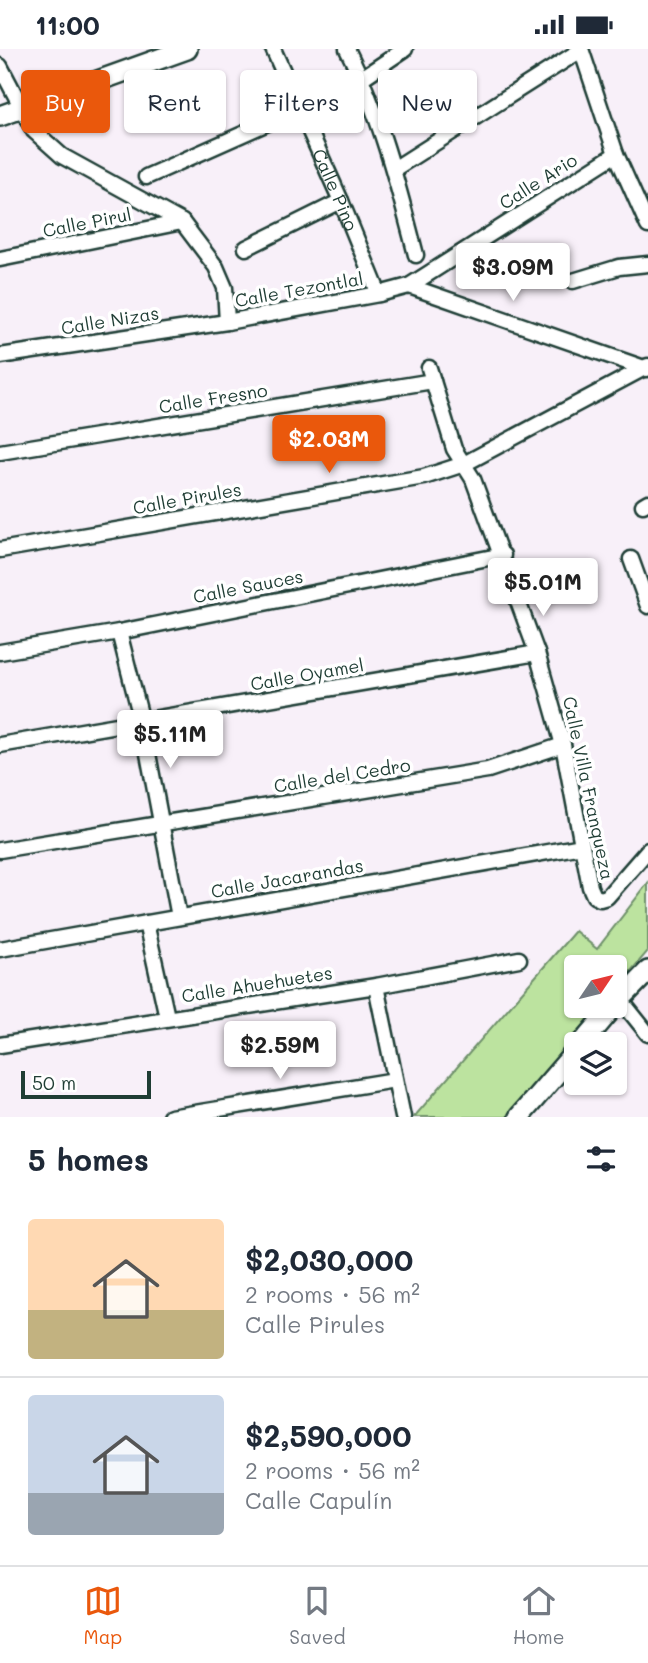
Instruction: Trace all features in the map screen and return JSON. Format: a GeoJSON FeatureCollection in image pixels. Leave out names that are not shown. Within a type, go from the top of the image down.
{"type":"FeatureCollection","features":[{"type":"Feature","properties":{"kind":"street"},"geometry":{"type":"LineString","coordinates":[[110,77],[187,49]]}},
{"type":"Feature","properties":{"kind":"street","name":"Calle Pino"},"geometry":{"type":"LineString","coordinates":[[273,49],[282,70]]}},
{"type":"Feature","properties":{"kind":"street"},"geometry":{"type":"LineString","coordinates":[[348,49],[358,70]]}},
{"type":"Feature","properties":{"kind":"street"},"geometry":{"type":"LineString","coordinates":[[364,77],[405,49]]}},
{"type":"Feature","properties":{"kind":"street"},"geometry":{"type":"LineString","coordinates":[[394,169],[581,49],[616,154],[648,226]]}},
{"type":"Feature","properties":{"kind":"street"},"geometry":{"type":"LineString","coordinates":[[0,66],[21,107]]}},
{"type":"Feature","properties":{"kind":"street"},"geometry":{"type":"LineString","coordinates":[[364,84],[394,169],[416,255]]}},
{"type":"Feature","properties":{"kind":"street"},"geometry":{"type":"LineString","coordinates":[[0,116],[21,109]]}},
{"type":"Feature","properties":{"kind":"street"},"geometry":{"type":"LineString","coordinates":[[36,133],[62,156],[182,222],[216,267],[225,288],[227,322]]}},
{"type":"Feature","properties":{"kind":"street"},"geometry":{"type":"LineString","coordinates":[[146,177],[245,133]]}},
{"type":"Feature","properties":{"kind":"street","name":"Calle Pino"},"geometry":{"type":"LineString","coordinates":[[310,133],[379,294]]}},
{"type":"Feature","properties":{"kind":"street","name":"Calle Ario"},"geometry":{"type":"LineString","coordinates":[[379,294],[409,286],[616,154]]}},
{"type":"Feature","properties":{"kind":"street"},"geometry":{"type":"LineString","coordinates":[[246,248],[341,201]]}},
{"type":"Feature","properties":{"kind":"street","name":"Calle Pirul"},"geometry":{"type":"LineString","coordinates":[[0,259],[182,222]]}},
{"type":"Feature","properties":{"kind":"street"},"geometry":{"type":"LineString","coordinates":[[573,281],[619,267],[648,264]]}},
{"type":"Feature","properties":{"kind":"street"},"geometry":{"type":"LineString","coordinates":[[409,286],[647,367]]}},
{"type":"Feature","properties":{"kind":"street","name":"Calle Tezontlal"},"geometry":{"type":"LineString","coordinates":[[227,322],[379,294]]}},
{"type":"Feature","properties":{"kind":"street","name":"Calle Nizas"},"geometry":{"type":"LineString","coordinates":[[0,356],[227,322]]}},
{"type":"Feature","properties":{"kind":"street","name":"Calle Pirules"},"geometry":{"type":"LineString","coordinates":[[0,550],[424,477],[464,464],[647,367]]}},
{"type":"Feature","properties":{"kind":"street","name":"Calle Villa Franqueza"},"geometry":{"type":"LineString","coordinates":[[431,374],[454,449],[473,479],[537,653],[564,745],[590,887],[594,896],[600,899],[607,897],[648,850]]}},
{"type":"Feature","properties":{"kind":"street","name":"Calle Fresno"},"geometry":{"type":"LineString","coordinates":[[0,452],[431,374]]}},
{"type":"Feature","properties":{"kind":"street","name":"Calle Sauces"},"geometry":{"type":"LineString","coordinates":[[0,652],[119,632],[503,555]]}},
{"type":"Feature","properties":{"kind":"street"},"geometry":{"type":"LineString","coordinates":[[631,559],[648,605]]}},
{"type":"Feature","properties":{"kind":"street"},"geometry":{"type":"LineString","coordinates":[[119,632],[142,722],[179,917]]}},
{"type":"Feature","properties":{"kind":"street","name":"Calle Oyamel"},"geometry":{"type":"LineString","coordinates":[[0,745],[537,653]]}},
{"type":"Feature","properties":{"kind":"street","name":"Calle del Cedro"},"geometry":{"type":"LineString","coordinates":[[0,850],[488,770],[564,745]]}},
{"type":"Feature","properties":{"kind":"street","name":"Calle Jacarandas"},"geometry":{"type":"LineString","coordinates":[[0,949],[582,846]]}},
{"type":"Feature","properties":{"kind":"street"},"geometry":{"type":"LineString","coordinates":[[146,923],[167,1017]]}},
{"type":"Feature","properties":{"kind":"street","name":"Calle Ahuehuetes"},"geometry":{"type":"LineString","coordinates":[[0,1045],[376,986],[519,959]]}},
{"type":"Feature","properties":{"kind":"street"},"geometry":{"type":"LineString","coordinates":[[627,993],[648,971]]}},
{"type":"Feature","properties":{"kind":"street"},"geometry":{"type":"LineString","coordinates":[[376,986],[403,1117]]}},
{"type":"Feature","properties":{"kind":"street"},"geometry":{"type":"LineString","coordinates":[[627,1014],[648,1034]]}},
{"type":"Feature","properties":{"kind":"street"},"geometry":{"type":"LineString","coordinates":[[519,1117],[564,1065]]}},
{"type":"Feature","properties":{"kind":"street"},"geometry":{"type":"LineString","coordinates":[[170,1117],[395,1080]]}},
{"type":"Feature","properties":{"kind":"green space"},"geometry":{"type":"Polygon","coordinates":[[[648,883],[648,951],[627,976],[627,955],[564,955],[564,1019],[590,1019],[579,1032],[564,1032],[564,1049],[506,1117],[414,1117],[575,931],[597,949],[648,883]]]}}]}
